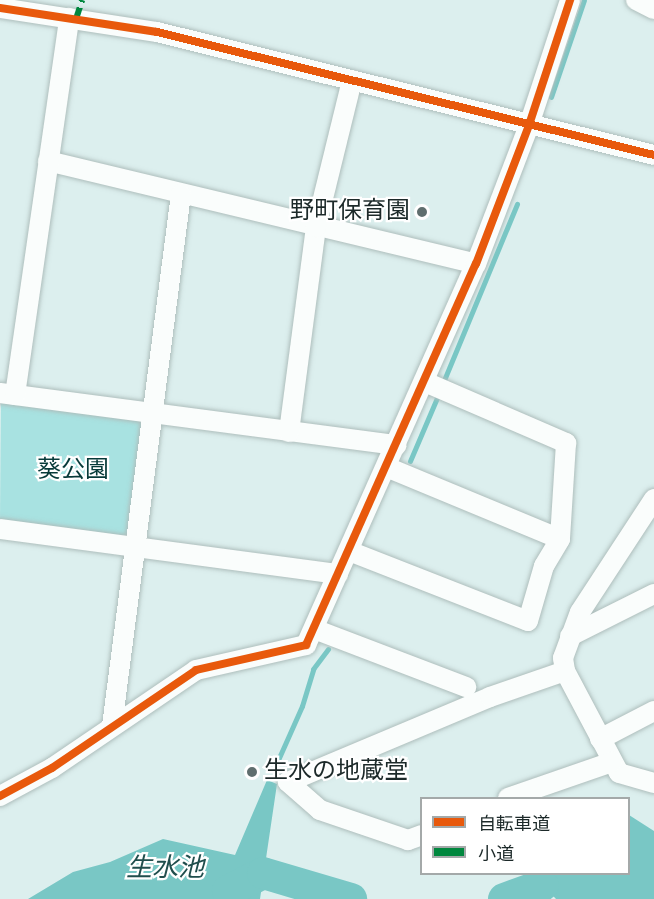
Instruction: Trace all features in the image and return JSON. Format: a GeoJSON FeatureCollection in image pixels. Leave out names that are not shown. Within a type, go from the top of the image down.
{"type":"FeatureCollection","features":[{"type":"Feature","properties":{"kind":"street"},"geometry":{"type":"LineString","coordinates":[[310,637],[386,467],[427,383],[476,264],[529,124],[570,0]]}},
{"type":"Feature","properties":{"kind":"street"},"geometry":{"type":"LineString","coordinates":[[636,0],[654,9]]}},
{"type":"Feature","properties":{"kind":"street"},"geometry":{"type":"LineString","coordinates":[[0,8],[157,32],[654,155]]}},
{"type":"Feature","properties":{"kind":"street"},"geometry":{"type":"LineString","coordinates":[[69,18],[48,161],[8,394],[397,445]]}},
{"type":"Feature","properties":{"kind":"street"},"geometry":{"type":"LineString","coordinates":[[289,432],[316,227],[352,80]]}},
{"type":"Feature","properties":{"kind":"street"},"geometry":{"type":"LineString","coordinates":[[48,161],[476,264]]}},
{"type":"Feature","properties":{"kind":"street"},"geometry":{"type":"LineString","coordinates":[[112,726],[182,194]]}},
{"type":"Feature","properties":{"kind":"street"},"geometry":{"type":"LineString","coordinates":[[349,551],[528,621],[544,566],[560,539],[566,442],[427,383]]}},
{"type":"Feature","properties":{"kind":"street"},"geometry":{"type":"LineString","coordinates":[[386,467],[560,539]]}},
{"type":"Feature","properties":{"kind":"street"},"geometry":{"type":"LineString","coordinates":[[654,499],[580,612],[563,658],[565,671],[619,773],[654,783]]}},
{"type":"Feature","properties":{"kind":"street"},"geometry":{"type":"LineString","coordinates":[[0,529],[338,574]]}},
{"type":"Feature","properties":{"kind":"street"},"geometry":{"type":"LineString","coordinates":[[570,636],[654,594]]}},
{"type":"Feature","properties":{"kind":"street"},"geometry":{"type":"LineString","coordinates":[[0,796],[52,768],[196,670],[310,637],[466,687]]}},
{"type":"Feature","properties":{"kind":"street"},"geometry":{"type":"LineString","coordinates":[[420,836],[408,840],[320,810],[288,782],[490,698],[565,671]]}},
{"type":"Feature","properties":{"kind":"street"},"geometry":{"type":"LineString","coordinates":[[600,739],[654,711]]}},
{"type":"Feature","properties":{"kind":"street"},"geometry":{"type":"LineString","coordinates":[[511,797],[612,762]]}},
{"type":"Feature","properties":{"kind":"green space","name":"葵公園"},"geometry":{"type":"Polygon","coordinates":[[[1,401],[138,417],[143,427],[129,533],[120,538],[0,522],[1,401]]]}},
{"type":"Feature","properties":{"kind":"water","name":"生水池"},"geometry":{"type":"Polygon","coordinates":[[[267,780],[277,784],[260,899],[28,899],[73,872],[110,862],[163,839],[235,855],[267,780]]]}},
{"type":"Feature","properties":{"kind":"water"},"geometry":{"type":"Polygon","coordinates":[[[630,816],[654,831],[654,899],[556,899],[543,885],[545,875],[630,875],[630,816]]]}},
{"type":"Feature","properties":{"kind":"waterway"},"geometry":{"type":"LineString","coordinates":[[551,97],[584,0]]}},
{"type":"Feature","properties":{"kind":"waterway"},"geometry":{"type":"LineString","coordinates":[[442,385],[517,204]]}},
{"type":"Feature","properties":{"kind":"waterway"},"geometry":{"type":"LineString","coordinates":[[410,461],[439,393]]}},
{"type":"Feature","properties":{"kind":"waterway"},"geometry":{"type":"LineString","coordinates":[[278,760],[302,706],[313,669],[328,649]]}},
{"type":"Feature","properties":{"kind":"waterway"},"geometry":{"type":"LineString","coordinates":[[228,891],[263,873],[351,899]]}},
{"type":"Feature","properties":{"kind":"waterway"},"geometry":{"type":"LineString","coordinates":[[504,899],[543,885]]}},
{"type":"Feature","properties":{"kind":"marked path"},"geometry":{"type":"LineString","coordinates":[[76,19],[82,0]]}},
{"type":"Feature","properties":{"kind":"cycle path"},"geometry":{"type":"LineString","coordinates":[[0,796],[52,768],[196,670],[306,645],[476,264],[529,125],[570,0]]}},
{"type":"Feature","properties":{"kind":"cycle path"},"geometry":{"type":"LineString","coordinates":[[0,8],[157,32],[654,155]]}},
{"type":"Feature","properties":{"kind":"place","name":"野町保育園"},"geometry":{"type":"Point","coordinates":[422,212]}},
{"type":"Feature","properties":{"kind":"place","name":"生水の地蔵堂"},"geometry":{"type":"Point","coordinates":[252,772]}}]}
